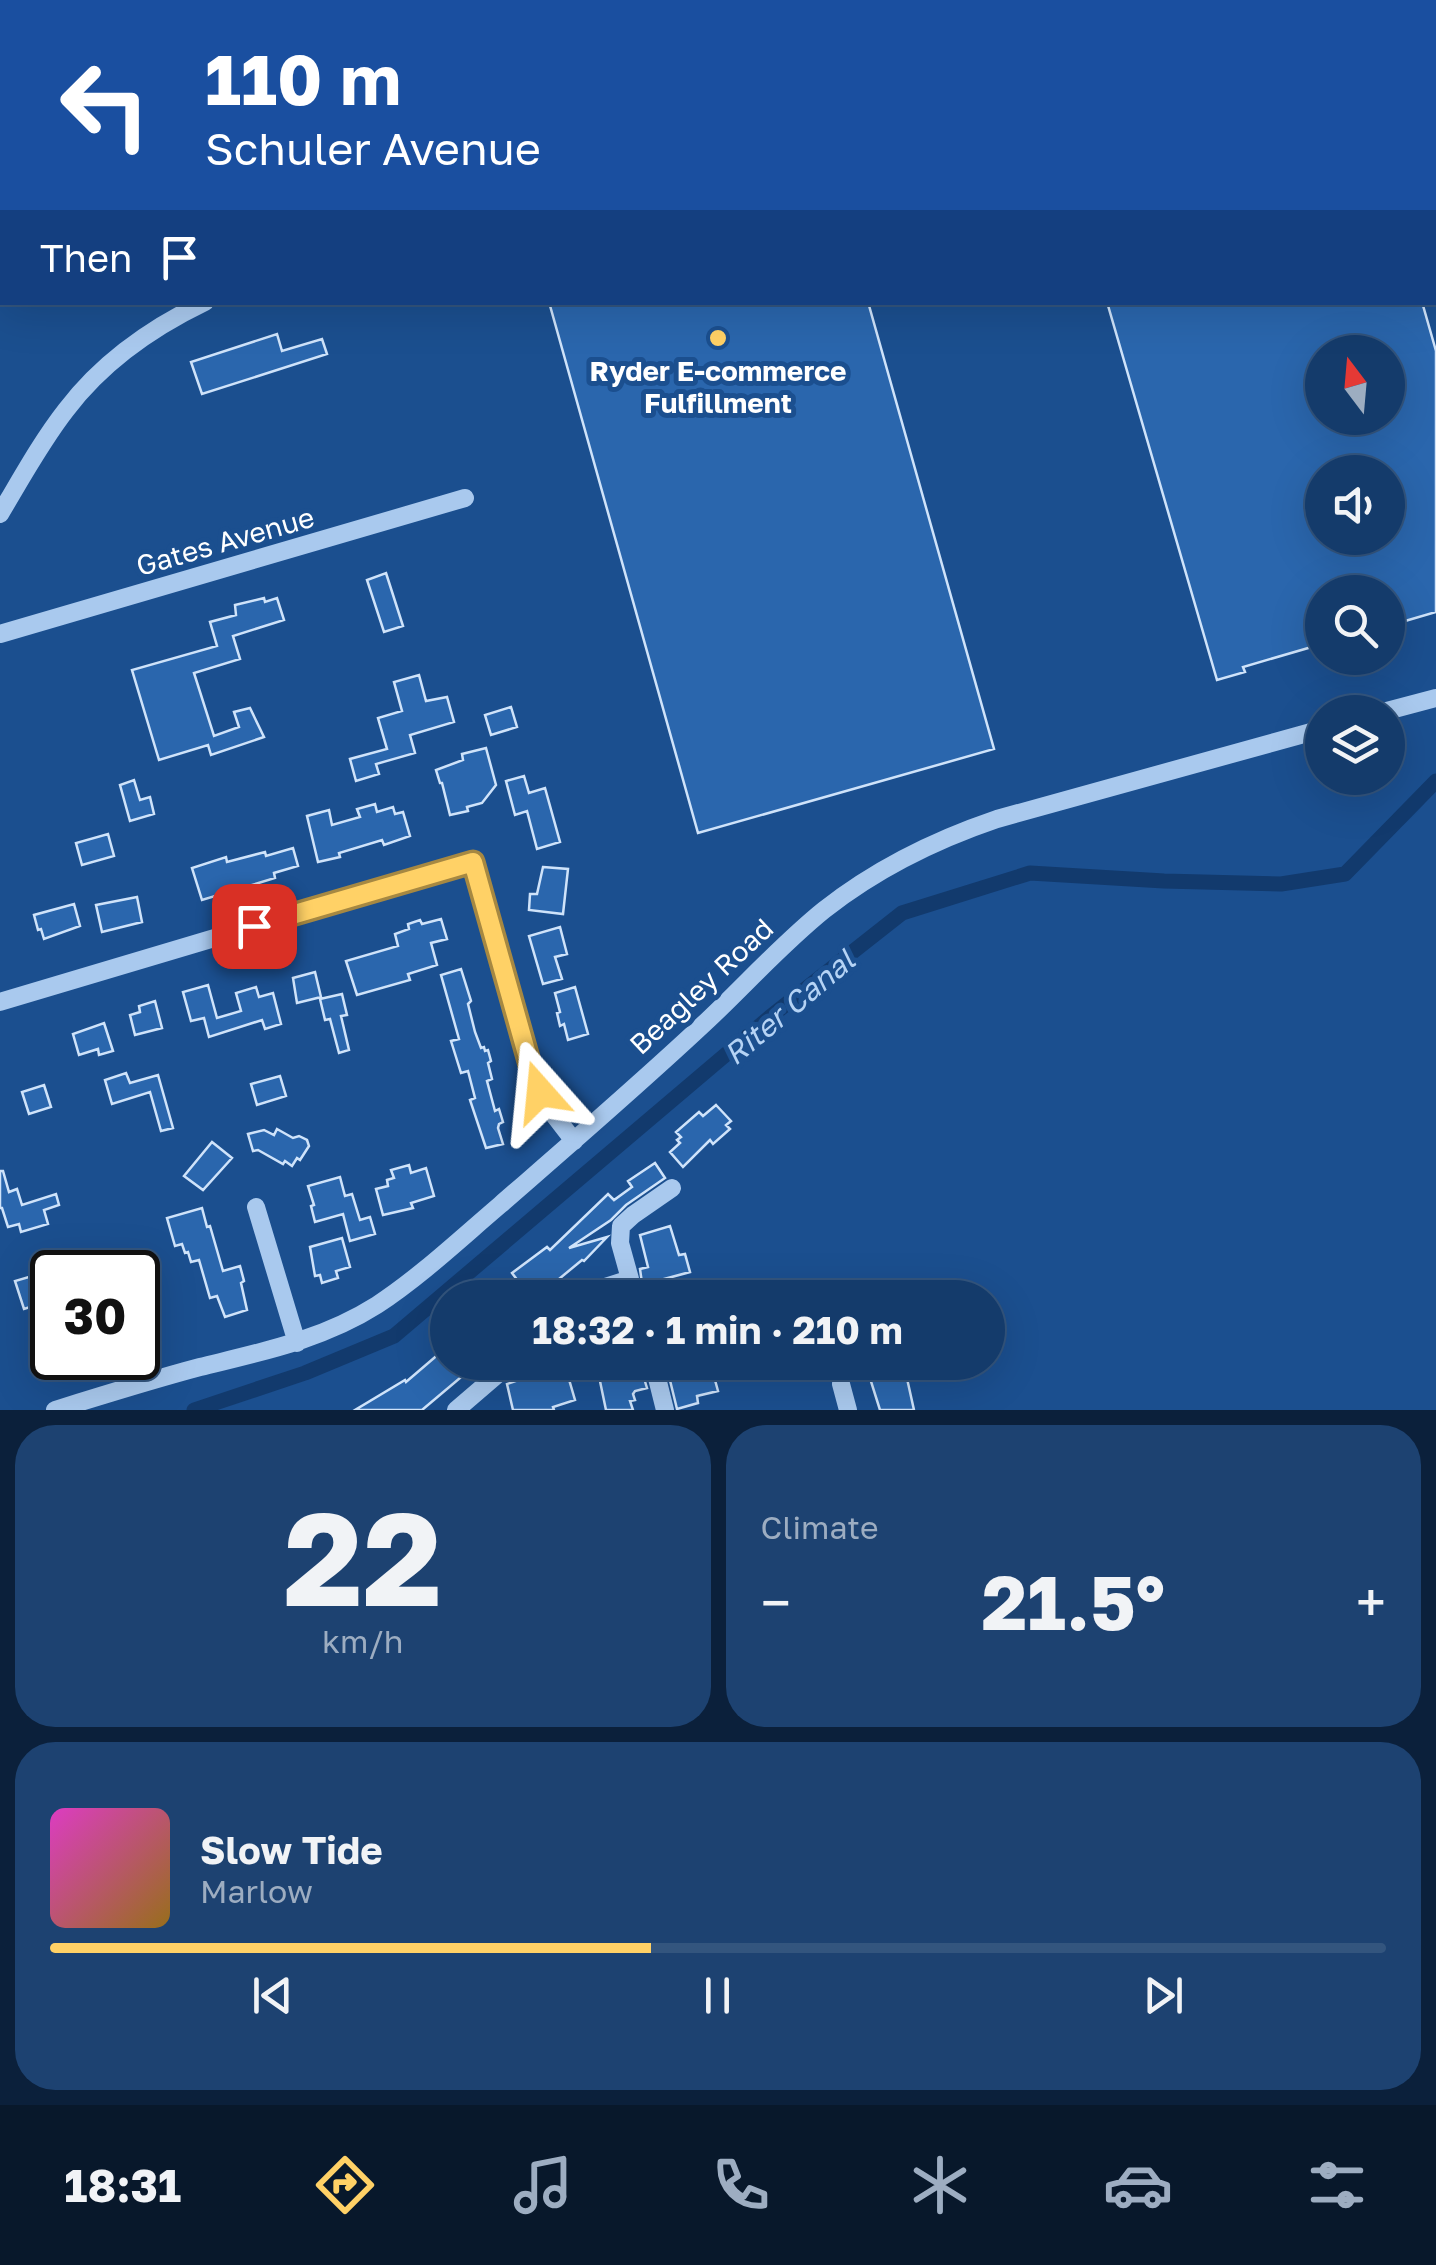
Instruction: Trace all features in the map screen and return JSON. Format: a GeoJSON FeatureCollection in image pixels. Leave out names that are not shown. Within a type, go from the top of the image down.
{"type":"FeatureCollection","features":[{"type":"Feature","properties":{"kind":"street"},"geometry":{"type":"LineString","coordinates":[[0,514],[65,411],[92,379],[149,332],[199,305]]}},
{"type":"Feature","properties":{"kind":"street","name":"Gates Avenue"},"geometry":{"type":"LineString","coordinates":[[0,634],[466,498]]}},
{"type":"Feature","properties":{"kind":"street"},"geometry":{"type":"LineString","coordinates":[[1405,706],[1436,698]]}},
{"type":"Feature","properties":{"kind":"street","name":"Beagley Road"},"geometry":{"type":"LineString","coordinates":[[54,1410],[170,1375],[298,1343],[342,1324],[393,1294],[574,1141],[808,924],[860,884],[901,860],[947,837],[997,819],[1305,734]]}},
{"type":"Feature","properties":{"kind":"street"},"geometry":{"type":"LineString","coordinates":[[0,1002],[473,862],[534,1079],[547,1106],[574,1141]]}},
{"type":"Feature","properties":{"kind":"street"},"geometry":{"type":"LineString","coordinates":[[630,1280],[620,1243],[621,1226],[672,1188]]}},
{"type":"Feature","properties":{"kind":"street"},"geometry":{"type":"LineString","coordinates":[[256,1207],[298,1343]]}},
{"type":"Feature","properties":{"kind":"street"},"geometry":{"type":"LineString","coordinates":[[456,1410],[491,1380]]}},
{"type":"Feature","properties":{"kind":"street"},"geometry":{"type":"LineString","coordinates":[[657,1380],[665,1410]]}},
{"type":"Feature","properties":{"kind":"street"},"geometry":{"type":"LineString","coordinates":[[841,1384],[848,1410]]}},
{"type":"Feature","properties":{"kind":"building"},"geometry":{"type":"Polygon","coordinates":[[[550,305],[869,305],[994,749],[698,833],[550,305]]]}},
{"type":"Feature","properties":{"kind":"building"},"geometry":{"type":"Polygon","coordinates":[[[1108,305],[1423,305],[1436,351],[1436,612],[1405,621],[1405,575],[1305,575],[1305,649],[1243,667],[1245,672],[1217,680],[1108,305]]]}},
{"type":"Feature","properties":{"kind":"building"},"geometry":{"type":"Polygon","coordinates":[[[277,334],[282,351],[322,339],[327,354],[202,394],[191,362],[277,334]]]}},
{"type":"Feature","properties":{"kind":"building"},"geometry":{"type":"Polygon","coordinates":[[[386,573],[403,626],[384,632],[367,580],[386,573]]]}},
{"type":"Feature","properties":{"kind":"building"},"geometry":{"type":"Polygon","coordinates":[[[264,598],[265,602],[277,598],[284,620],[233,636],[240,659],[194,673],[214,736],[239,727],[234,712],[250,708],[264,737],[211,755],[208,745],[159,760],[132,670],[217,646],[210,622],[236,615],[235,605],[264,598]]]}},
{"type":"Feature","properties":{"kind":"building"},"geometry":{"type":"Polygon","coordinates":[[[419,675],[426,701],[447,697],[454,722],[410,735],[415,753],[376,764],[379,774],[356,781],[350,759],[387,749],[378,718],[402,711],[394,682],[419,675]]]}},
{"type":"Feature","properties":{"kind":"building"},"geometry":{"type":"Polygon","coordinates":[[[511,707],[517,727],[491,735],[485,715],[511,707]]]}},
{"type":"Feature","properties":{"kind":"building"},"geometry":{"type":"Polygon","coordinates":[[[486,748],[496,785],[482,803],[450,815],[436,770],[463,760],[462,754],[486,748]]]}},
{"type":"Feature","properties":{"kind":"building"},"geometry":{"type":"Polygon","coordinates":[[[524,776],[529,793],[545,788],[560,842],[537,849],[527,811],[515,815],[506,781],[524,776]]]}},
{"type":"Feature","properties":{"kind":"building"},"geometry":{"type":"Polygon","coordinates":[[[134,780],[140,800],[150,797],[154,814],[130,821],[120,785],[134,780]]]}},
{"type":"Feature","properties":{"kind":"building"},"geometry":{"type":"Polygon","coordinates":[[[375,804],[377,812],[393,807],[395,814],[403,812],[410,836],[384,845],[382,840],[318,862],[307,816],[329,810],[332,825],[360,817],[357,809],[375,804]]]}},
{"type":"Feature","properties":{"kind":"building"},"geometry":{"type":"Polygon","coordinates":[[[108,834],[114,856],[82,865],[76,843],[108,834]]]}},
{"type":"Feature","properties":{"kind":"building"},"geometry":{"type":"Polygon","coordinates":[[[293,848],[298,866],[274,873],[275,878],[202,900],[192,868],[226,857],[227,862],[293,848]]]}},
{"type":"Feature","properties":{"kind":"building"},"geometry":{"type":"Polygon","coordinates":[[[543,867],[568,869],[563,914],[529,910],[530,894],[537,894],[543,867]]]}},
{"type":"Feature","properties":{"kind":"building"},"geometry":{"type":"Polygon","coordinates":[[[137,897],[142,922],[102,932],[96,905],[137,897]]]}},
{"type":"Feature","properties":{"kind":"building"},"geometry":{"type":"Polygon","coordinates":[[[74,904],[80,926],[44,939],[34,915],[74,904]]]}},
{"type":"Feature","properties":{"kind":"building"},"geometry":{"type":"Polygon","coordinates":[[[441,919],[447,939],[431,943],[437,965],[408,974],[410,980],[357,995],[346,961],[398,946],[395,934],[409,929],[408,924],[441,919]]]}},
{"type":"Feature","properties":{"kind":"building"},"geometry":{"type":"Polygon","coordinates":[[[560,927],[567,954],[555,957],[562,979],[543,984],[529,936],[560,927]]]}},
{"type":"Feature","properties":{"kind":"building"},"geometry":{"type":"Polygon","coordinates":[[[461,969],[475,1032],[491,1061],[488,1063],[492,1079],[487,1081],[495,1111],[499,1109],[503,1122],[498,1128],[503,1144],[486,1148],[470,1100],[475,1098],[468,1071],[461,1073],[451,1041],[459,1039],[441,975],[461,969]]]}},
{"type":"Feature","properties":{"kind":"building"},"geometry":{"type":"Polygon","coordinates":[[[315,972],[321,997],[297,1003],[293,978],[315,972]]]}},
{"type":"Feature","properties":{"kind":"building"},"geometry":{"type":"Polygon","coordinates":[[[208,985],[217,1018],[241,1011],[236,993],[256,987],[259,997],[273,993],[281,1024],[265,1029],[262,1020],[209,1037],[204,1018],[191,1021],[183,992],[208,985]]]}},
{"type":"Feature","properties":{"kind":"building"},"geometry":{"type":"Polygon","coordinates":[[[575,987],[588,1034],[568,1040],[564,1024],[560,1026],[555,993],[575,987]]]}},
{"type":"Feature","properties":{"kind":"building"},"geometry":{"type":"Polygon","coordinates":[[[342,994],[347,1015],[341,1016],[349,1050],[339,1053],[320,999],[342,994]]]}},
{"type":"Feature","properties":{"kind":"building"},"geometry":{"type":"Polygon","coordinates":[[[155,1001],[162,1028],[135,1035],[130,1015],[140,1012],[139,1006],[155,1001]]]}},
{"type":"Feature","properties":{"kind":"building"},"geometry":{"type":"Polygon","coordinates":[[[104,1023],[113,1051],[99,1055],[98,1049],[79,1055],[73,1034],[104,1023]]]}},
{"type":"Feature","properties":{"kind":"building"},"geometry":{"type":"Polygon","coordinates":[[[126,1073],[130,1083],[158,1075],[173,1128],[161,1131],[150,1092],[112,1104],[105,1080],[126,1073]]]}},
{"type":"Feature","properties":{"kind":"building"},"geometry":{"type":"Polygon","coordinates":[[[280,1076],[286,1096],[257,1105],[251,1084],[280,1076]]]}},
{"type":"Feature","properties":{"kind":"building"},"geometry":{"type":"Polygon","coordinates":[[[44,1085],[51,1107],[29,1114],[22,1092],[44,1085]]]}},
{"type":"Feature","properties":{"kind":"building"},"geometry":{"type":"Polygon","coordinates":[[[716,1105],[731,1121],[726,1125],[730,1129],[713,1144],[710,1140],[683,1167],[670,1152],[680,1143],[676,1132],[699,1112],[703,1116],[716,1105]]]}},
{"type":"Feature","properties":{"kind":"building"},"geometry":{"type":"Polygon","coordinates":[[[277,1129],[307,1140],[309,1146],[292,1166],[253,1151],[248,1134],[264,1130],[274,1135],[277,1129]]]}},
{"type":"Feature","properties":{"kind":"building"},"geometry":{"type":"Polygon","coordinates":[[[212,1142],[232,1158],[203,1190],[184,1176],[212,1142]]]}},
{"type":"Feature","properties":{"kind":"building"},"geometry":{"type":"Polygon","coordinates":[[[655,1163],[665,1178],[569,1248],[607,1237],[558,1280],[517,1280],[512,1273],[547,1247],[550,1250],[608,1194],[614,1200],[632,1187],[628,1181],[655,1163]]]}},
{"type":"Feature","properties":{"kind":"building"},"geometry":{"type":"Polygon","coordinates":[[[409,1165],[411,1173],[426,1168],[434,1196],[411,1203],[413,1208],[383,1215],[376,1189],[388,1186],[387,1180],[394,1178],[391,1170],[409,1165]]]}},
{"type":"Feature","properties":{"kind":"building"},"geometry":{"type":"Polygon","coordinates":[[[0,1171],[9,1192],[17,1189],[22,1205],[56,1194],[59,1205],[44,1210],[48,1224],[21,1232],[19,1224],[8,1227],[0,1208],[0,1171]]]}},
{"type":"Feature","properties":{"kind":"building"},"geometry":{"type":"Polygon","coordinates":[[[340,1177],[345,1196],[352,1194],[360,1220],[370,1217],[375,1234],[350,1241],[343,1214],[315,1222],[308,1186],[340,1177]]]}},
{"type":"Feature","properties":{"kind":"building"},"geometry":{"type":"Polygon","coordinates":[[[202,1208],[223,1271],[240,1266],[247,1310],[225,1317],[217,1296],[210,1298],[199,1260],[191,1262],[182,1244],[175,1246],[167,1218],[202,1208]]]}},
{"type":"Feature","properties":{"kind":"building"},"geometry":{"type":"Polygon","coordinates":[[[670,1226],[679,1255],[685,1254],[690,1272],[660,1280],[642,1280],[640,1269],[648,1267],[640,1235],[670,1226]]]}},
{"type":"Feature","properties":{"kind":"building"},"geometry":{"type":"Polygon","coordinates":[[[342,1238],[350,1267],[336,1271],[338,1278],[322,1283],[320,1275],[315,1276],[310,1247],[342,1238]]]}},
{"type":"Feature","properties":{"kind":"building"},"geometry":{"type":"Polygon","coordinates":[[[30,1277],[30,1307],[24,1309],[15,1281],[30,1277]]]}},
{"type":"Feature","properties":{"kind":"building"},"geometry":{"type":"Polygon","coordinates":[[[430,1361],[430,1380],[458,1380],[422,1410],[355,1410],[405,1380],[430,1361]]]}},
{"type":"Feature","properties":{"kind":"building"},"geometry":{"type":"Polygon","coordinates":[[[519,1380],[569,1380],[575,1400],[553,1407],[554,1410],[513,1410],[507,1384],[519,1380]]]}},
{"type":"Feature","properties":{"kind":"building"},"geometry":{"type":"Polygon","coordinates":[[[600,1380],[645,1380],[647,1388],[635,1391],[635,1400],[630,1401],[633,1410],[606,1410],[600,1380]]]}},
{"type":"Feature","properties":{"kind":"building"},"geometry":{"type":"Polygon","coordinates":[[[670,1380],[715,1380],[718,1391],[697,1396],[698,1403],[677,1409],[670,1380]]]}},
{"type":"Feature","properties":{"kind":"building"},"geometry":{"type":"Polygon","coordinates":[[[871,1380],[907,1380],[914,1410],[880,1410],[871,1380]]]}},
{"type":"Feature","properties":{"kind":"waterway","name":"Riter Canal"},"geometry":{"type":"LineString","coordinates":[[194,1410],[305,1373],[394,1336],[770,1017],[902,913],[1030,873],[1281,884],[1345,874],[1436,781]]}},
{"type":"Feature","properties":{"kind":"place","name":"Ryder E-commerce Fulfillment"},"geometry":{"type":"Point","coordinates":[718,338]}},
{"type":"Feature","properties":{"kind":"route"},"geometry":{"type":"LineString","coordinates":[[254,926],[473,862],[540,1092]]}}]}
